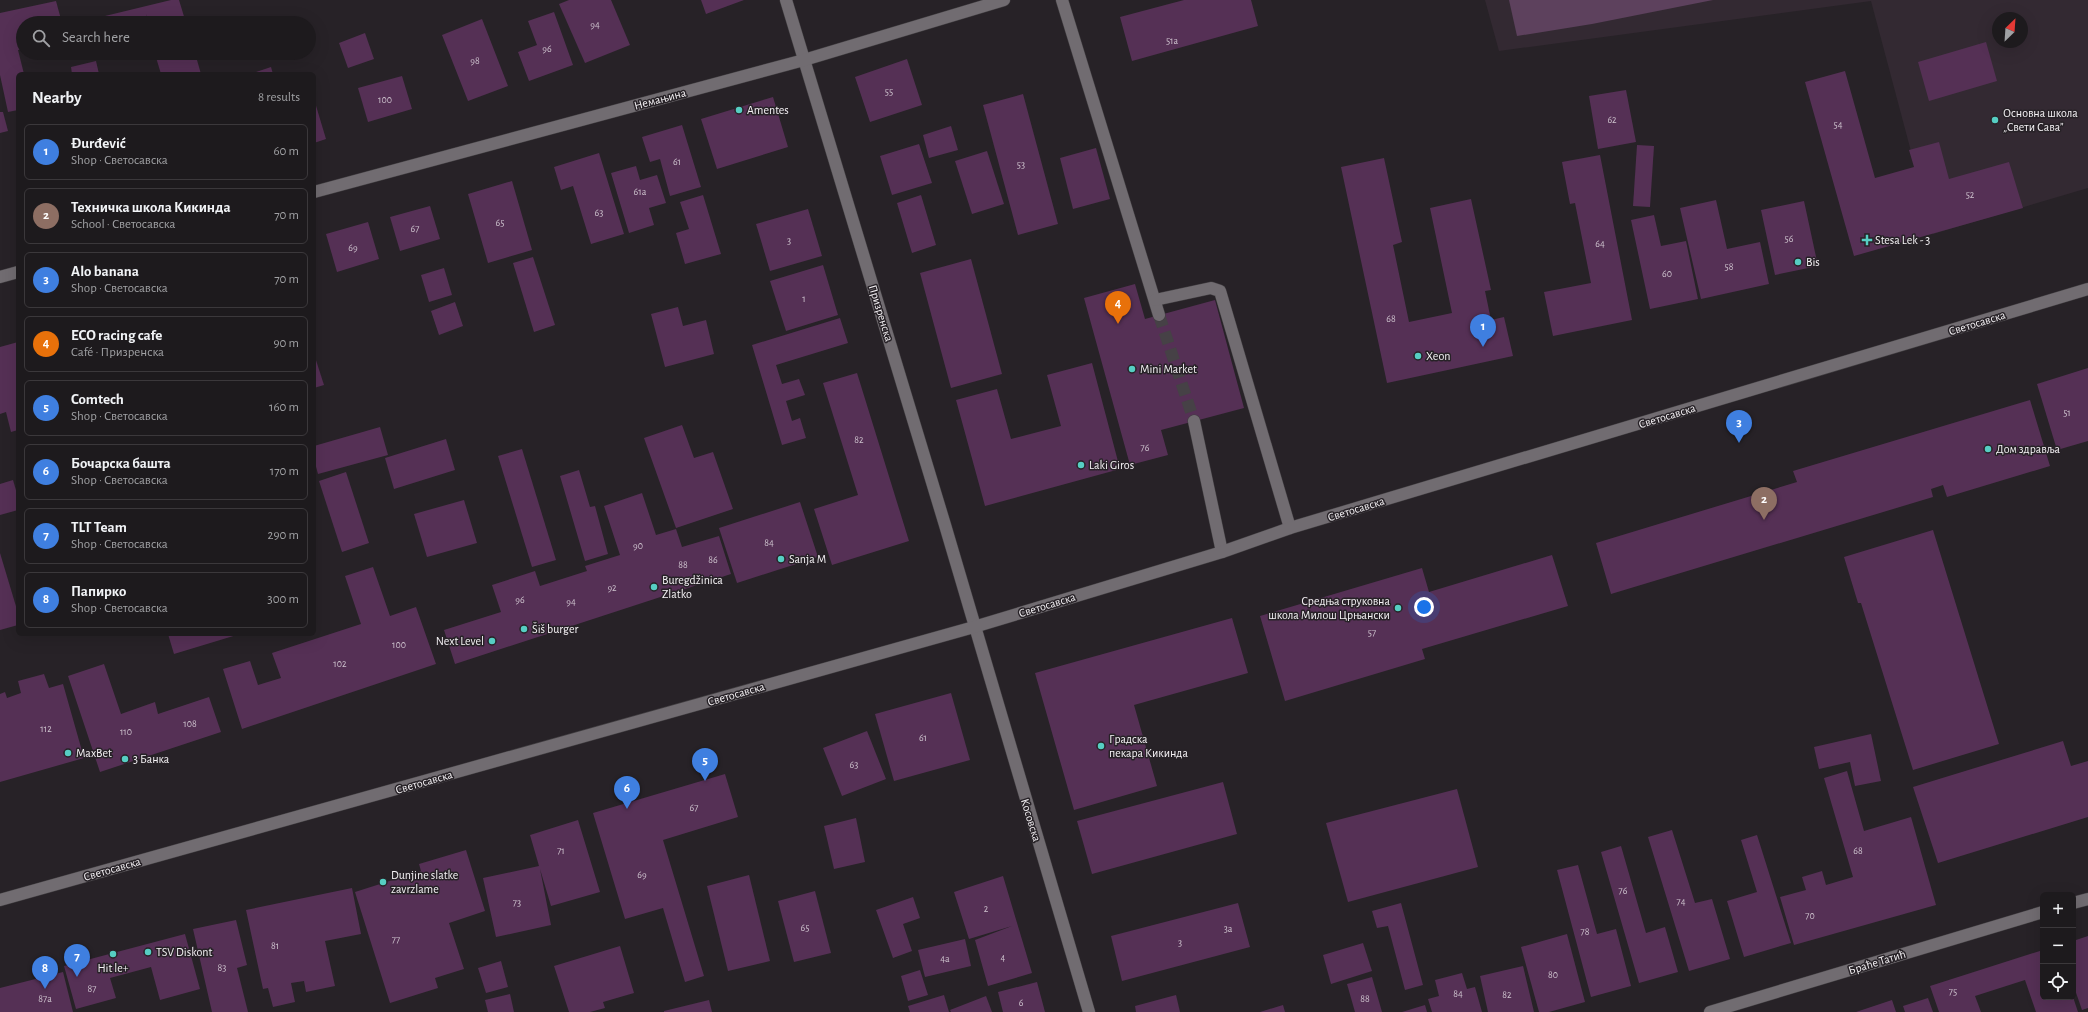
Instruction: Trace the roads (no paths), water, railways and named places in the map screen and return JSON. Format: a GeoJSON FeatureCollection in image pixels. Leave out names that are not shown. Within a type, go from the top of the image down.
{"type":"FeatureCollection","features":[{"type":"Feature","properties":{"kind":"street","name":"Призренска"},"geometry":{"type":"LineString","coordinates":[[786,0],[974,627]]}},
{"type":"Feature","properties":{"kind":"street","name":"Немањина"},"geometry":{"type":"LineString","coordinates":[[316,191],[804,60],[1004,0]]}},
{"type":"Feature","properties":{"kind":"street"},"geometry":{"type":"LineString","coordinates":[[1062,0],[1160,315]]}},
{"type":"Feature","properties":{"kind":"street"},"geometry":{"type":"LineString","coordinates":[[0,277],[16,273]]}},
{"type":"Feature","properties":{"kind":"street"},"geometry":{"type":"LineString","coordinates":[[1155,300],[1211,288],[1220,291],[1290,528]]}},
{"type":"Feature","properties":{"kind":"street","name":"Светосавска"},"geometry":{"type":"LineString","coordinates":[[0,900],[974,627],[1222,552],[1290,528],[2088,289]]}},
{"type":"Feature","properties":{"kind":"street"},"geometry":{"type":"LineString","coordinates":[[1194,421],[1222,552]]}},
{"type":"Feature","properties":{"kind":"street","name":"Косовска"},"geometry":{"type":"LineString","coordinates":[[974,627],[1089,1012]]}},
{"type":"Feature","properties":{"kind":"street"},"geometry":{"type":"LineString","coordinates":[[2076,902],[2088,899]]}},
{"type":"Feature","properties":{"kind":"street","name":"Браће Татић"},"geometry":{"type":"LineString","coordinates":[[1710,1012],[2040,913]]}},
{"type":"Feature","properties":{"kind":"tunnel"},"geometry":{"type":"LineString","coordinates":[[1159,315],[1194,421]]}},
{"type":"Feature","properties":{"kind":"place","name":"Amentes"},"geometry":{"type":"Point","coordinates":[739,110]}},
{"type":"Feature","properties":{"kind":"place","name":"Основна школа „Свети Сава”"},"geometry":{"type":"Point","coordinates":[1995,120]}},
{"type":"Feature","properties":{"kind":"place","name":"Stesa Lek - 3"},"geometry":{"type":"Point","coordinates":[1867,240]}},
{"type":"Feature","properties":{"kind":"place","name":"Bis"},"geometry":{"type":"Point","coordinates":[1798,262]}},
{"type":"Feature","properties":{"kind":"place","name":"ECO racing cafe"},"geometry":{"type":"Point","coordinates":[1118,324]}},
{"type":"Feature","properties":{"kind":"place","name":"Đurđević"},"geometry":{"type":"Point","coordinates":[1483,347]}},
{"type":"Feature","properties":{"kind":"place","name":"Xeon"},"geometry":{"type":"Point","coordinates":[1418,356]}},
{"type":"Feature","properties":{"kind":"place","name":"Mini Market"},"geometry":{"type":"Point","coordinates":[1132,369]}},
{"type":"Feature","properties":{"kind":"place","name":"Alo banana"},"geometry":{"type":"Point","coordinates":[1739,443]}},
{"type":"Feature","properties":{"kind":"place","name":"Дом здравља"},"geometry":{"type":"Point","coordinates":[1988,449]}},
{"type":"Feature","properties":{"kind":"place","name":"Laki Giros"},"geometry":{"type":"Point","coordinates":[1081,465]}},
{"type":"Feature","properties":{"kind":"place","name":"Техничка школа Кикинда"},"geometry":{"type":"Point","coordinates":[1764,520]}},
{"type":"Feature","properties":{"kind":"place","name":"Sanja M"},"geometry":{"type":"Point","coordinates":[781,559]}},
{"type":"Feature","properties":{"kind":"place","name":"Buregdžinica Zlatko"},"geometry":{"type":"Point","coordinates":[654,587]}},
{"type":"Feature","properties":{"kind":"place","name":"Средња струковна школа Милош Црњански"},"geometry":{"type":"Point","coordinates":[1398,608]}},
{"type":"Feature","properties":{"kind":"place","name":"Šiš burger"},"geometry":{"type":"Point","coordinates":[524,629]}},
{"type":"Feature","properties":{"kind":"place","name":"Next Level"},"geometry":{"type":"Point","coordinates":[492,641]}},
{"type":"Feature","properties":{"kind":"place","name":"Градска пекара Кикинда"},"geometry":{"type":"Point","coordinates":[1101,746]}},
{"type":"Feature","properties":{"kind":"place","name":"MaxBet"},"geometry":{"type":"Point","coordinates":[68,753]}},
{"type":"Feature","properties":{"kind":"place","name":"3 Банка"},"geometry":{"type":"Point","coordinates":[125,759]}},
{"type":"Feature","properties":{"kind":"place","name":"Comtech"},"geometry":{"type":"Point","coordinates":[705,781]}},
{"type":"Feature","properties":{"kind":"place","name":"Бочарска башта"},"geometry":{"type":"Point","coordinates":[627,809]}},
{"type":"Feature","properties":{"kind":"place","name":"Dunjine slatke zavrzlame"},"geometry":{"type":"Point","coordinates":[383,882]}},
{"type":"Feature","properties":{"kind":"place","name":"TSV Diskont"},"geometry":{"type":"Point","coordinates":[148,952]}},
{"type":"Feature","properties":{"kind":"place","name":"Hit le+"},"geometry":{"type":"Point","coordinates":[113,954]}},
{"type":"Feature","properties":{"kind":"place","name":"TLT Team"},"geometry":{"type":"Point","coordinates":[77,977]}},
{"type":"Feature","properties":{"kind":"place","name":"Папирко"},"geometry":{"type":"Point","coordinates":[45,989]}}]}
